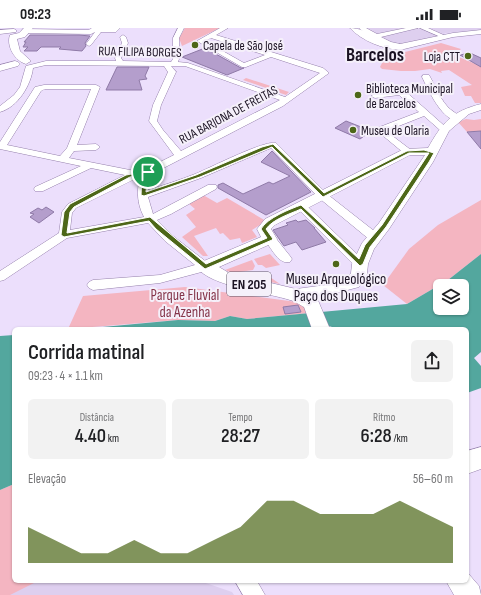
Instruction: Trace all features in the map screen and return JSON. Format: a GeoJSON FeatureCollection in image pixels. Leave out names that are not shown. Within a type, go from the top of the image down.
{"type":"FeatureCollection","features":[{"type":"Feature","properties":{"kind":"main road"},"geometry":{"type":"LineString","coordinates":[[354,28],[388,47],[400,47],[445,37],[481,32]]}},
{"type":"Feature","properties":{"kind":"main road"},"geometry":{"type":"LineString","coordinates":[[20,30],[10,39],[8,46],[23,65]]}},
{"type":"Feature","properties":{"kind":"main road"},"geometry":{"type":"LineString","coordinates":[[445,37],[481,35]]}},
{"type":"Feature","properties":{"kind":"main road","name":"RUA FILIPA BORGES"},"geometry":{"type":"LineString","coordinates":[[0,69],[23,65]]}},
{"type":"Feature","properties":{"kind":"main road"},"geometry":{"type":"LineString","coordinates":[[450,123],[465,112],[481,107]]}},
{"type":"Feature","properties":{"kind":"main road","name":"EN 205"},"geometry":{"type":"LineString","coordinates":[[205,267],[225,278],[296,295],[312,305],[313,298],[316,295],[353,283],[359,274],[360,264],[371,242],[388,220],[450,123]]}},
{"type":"Feature","properties":{"kind":"main road"},"geometry":{"type":"LineString","coordinates":[[270,239],[264,229],[270,222],[408,152],[424,151],[432,153]]}},
{"type":"Feature","properties":{"kind":"main road","name":"EN 205"},"geometry":{"type":"LineString","coordinates":[[205,267],[270,239]]}},
{"type":"Feature","properties":{"kind":"main road","name":"EN 205"},"geometry":{"type":"LineString","coordinates":[[296,295],[326,291]]}},
{"type":"Feature","properties":{"kind":"main road"},"geometry":{"type":"LineString","coordinates":[[312,305],[320,327]]}},
{"type":"Feature","properties":{"kind":"main road"},"geometry":{"type":"LineString","coordinates":[[469,462],[481,458]]}},
{"type":"Feature","properties":{"kind":"main road"},"geometry":{"type":"LineString","coordinates":[[461,583],[470,595]]}},
{"type":"Feature","properties":{"kind":"street"},"geometry":{"type":"LineString","coordinates":[[0,32],[20,30],[91,32],[95,29],[116,30],[118,28]]}},
{"type":"Feature","properties":{"kind":"street"},"geometry":{"type":"LineString","coordinates":[[178,155],[153,121],[157,105],[172,72],[170,64],[176,59],[176,38],[181,31],[181,28]]}},
{"type":"Feature","properties":{"kind":"street"},"geometry":{"type":"LineString","coordinates":[[225,28],[200,40],[244,66],[272,54]]}},
{"type":"Feature","properties":{"kind":"street"},"geometry":{"type":"LineString","coordinates":[[362,28],[395,45],[422,43]]}},
{"type":"Feature","properties":{"kind":"street"},"geometry":{"type":"LineString","coordinates":[[374,35],[415,28]]}},
{"type":"Feature","properties":{"kind":"street"},"geometry":{"type":"LineString","coordinates":[[423,28],[445,37]]}},
{"type":"Feature","properties":{"kind":"street"},"geometry":{"type":"LineString","coordinates":[[89,44],[95,29]]}},
{"type":"Feature","properties":{"kind":"street"},"geometry":{"type":"LineString","coordinates":[[210,35],[272,54]]}},
{"type":"Feature","properties":{"kind":"street"},"geometry":{"type":"LineString","coordinates":[[41,57],[119,60],[125,43],[123,37]]}},
{"type":"Feature","properties":{"kind":"street","name":"RUA BARJONA DE FREITAS"},"geometry":{"type":"LineString","coordinates":[[148,172],[286,100],[325,73],[272,54]]}},
{"type":"Feature","properties":{"kind":"street","name":"RUA FILIPA BORGES"},"geometry":{"type":"LineString","coordinates":[[23,65],[119,60],[194,66],[286,100]]}},
{"type":"Feature","properties":{"kind":"street"},"geometry":{"type":"LineString","coordinates":[[0,105],[20,86],[23,74],[23,65]]}},
{"type":"Feature","properties":{"kind":"street"},"geometry":{"type":"LineString","coordinates":[[0,110],[26,86],[23,65]]}},
{"type":"Feature","properties":{"kind":"street"},"geometry":{"type":"LineString","coordinates":[[426,76],[448,115],[450,123]]}},
{"type":"Feature","properties":{"kind":"street"},"geometry":{"type":"LineString","coordinates":[[0,146],[7,140],[38,89],[44,87],[96,87],[71,148],[63,159]]}},
{"type":"Feature","properties":{"kind":"street"},"geometry":{"type":"LineString","coordinates":[[376,96],[401,92],[424,113],[450,123]]}},
{"type":"Feature","properties":{"kind":"street"},"geometry":{"type":"LineString","coordinates":[[408,152],[380,130],[424,113]]}},
{"type":"Feature","properties":{"kind":"street"},"geometry":{"type":"LineString","coordinates":[[144,195],[198,176],[273,145],[371,242]]}},
{"type":"Feature","properties":{"kind":"street"},"geometry":{"type":"LineString","coordinates":[[0,146],[135,174]]}},
{"type":"Feature","properties":{"kind":"street"},"geometry":{"type":"LineString","coordinates":[[71,148],[96,147]]}},
{"type":"Feature","properties":{"kind":"street"},"geometry":{"type":"LineString","coordinates":[[39,189],[90,165]]}},
{"type":"Feature","properties":{"kind":"street"},"geometry":{"type":"LineString","coordinates":[[64,235],[67,212],[72,206],[135,174],[148,172]]}},
{"type":"Feature","properties":{"kind":"street"},"geometry":{"type":"LineString","coordinates":[[148,172],[144,178],[144,195],[150,219],[158,228],[205,267]]}},
{"type":"Feature","properties":{"kind":"street"},"geometry":{"type":"LineString","coordinates":[[0,277],[64,235],[150,219],[168,212],[212,187]]}},
{"type":"Feature","properties":{"kind":"street"},"geometry":{"type":"LineString","coordinates":[[301,206],[360,264]]}},
{"type":"Feature","properties":{"kind":"street"},"geometry":{"type":"LineString","coordinates":[[270,239],[286,259]]}},
{"type":"Feature","properties":{"kind":"street"},"geometry":{"type":"LineString","coordinates":[[339,244],[350,247],[371,242]]}},
{"type":"Feature","properties":{"kind":"street"},"geometry":{"type":"LineString","coordinates":[[93,285],[160,279],[205,267]]}},
{"type":"Feature","properties":{"kind":"street"},"geometry":{"type":"LineString","coordinates":[[246,583],[255,595]]}},
{"type":"Feature","properties":{"kind":"shaded area"},"geometry":{"type":"Polygon","coordinates":[[[359,28],[481,28],[481,30],[446,33],[409,44],[386,45],[359,28]]]}},
{"type":"Feature","properties":{"kind":"shaded area"},"geometry":{"type":"Polygon","coordinates":[[[481,254],[481,352],[474,358],[481,366],[481,388],[469,392],[469,327],[332,327],[323,324],[311,327],[103,327],[178,320],[215,321],[230,316],[247,319],[407,304],[433,289],[433,315],[469,315],[469,279],[449,279],[481,254]]]}},
{"type":"Feature","properties":{"kind":"shaded area"},"geometry":{"type":"Polygon","coordinates":[[[12,335],[12,485],[0,490],[0,336],[12,335]]]}},
{"type":"Feature","properties":{"kind":"shaded area"},"geometry":{"type":"Polygon","coordinates":[[[32,583],[206,583],[232,592],[234,595],[8,595],[32,583]]]}},
{"type":"Feature","properties":{"kind":"green space"},"geometry":{"type":"Polygon","coordinates":[[[185,28],[220,28],[182,46],[179,38],[185,28]]]}},
{"type":"Feature","properties":{"kind":"green space"},"geometry":{"type":"Polygon","coordinates":[[[441,43],[461,49],[454,55],[481,65],[481,103],[475,103],[471,96],[465,96],[461,87],[472,85],[449,70],[441,71],[442,73],[430,69],[401,71],[382,69],[380,67],[385,57],[441,43]]]}},
{"type":"Feature","properties":{"kind":"green space"},"geometry":{"type":"Polygon","coordinates":[[[246,78],[289,92],[286,95],[243,80],[246,78]]]}},
{"type":"Feature","properties":{"kind":"green space"},"geometry":{"type":"Polygon","coordinates":[[[466,119],[481,119],[481,131],[467,132],[458,122],[466,119]]]}},
{"type":"Feature","properties":{"kind":"green space"},"geometry":{"type":"Polygon","coordinates":[[[203,195],[217,203],[227,198],[266,221],[252,230],[257,237],[242,243],[240,238],[230,240],[223,233],[220,234],[216,228],[194,236],[208,256],[203,256],[182,237],[196,227],[186,215],[195,209],[188,203],[203,195]]]}},
{"type":"Feature","properties":{"kind":"green space"},"geometry":{"type":"Polygon","coordinates":[[[481,200],[481,254],[449,279],[433,279],[433,289],[407,304],[383,285],[409,249],[438,225],[481,200]]]}},
{"type":"Feature","properties":{"kind":"green space"},"geometry":{"type":"Polygon","coordinates":[[[270,254],[280,265],[266,268],[262,265],[258,265],[254,259],[270,254]]]}},
{"type":"Feature","properties":{"kind":"green space"},"geometry":{"type":"Polygon","coordinates":[[[252,260],[255,266],[253,270],[232,273],[225,270],[252,260]]]}},
{"type":"Feature","properties":{"kind":"green space"},"geometry":{"type":"Polygon","coordinates":[[[253,272],[257,274],[264,273],[280,284],[237,275],[253,272]]]}},
{"type":"Feature","properties":{"kind":"green space","name":"Parque Fluvial da Azenha"},"geometry":{"type":"Polygon","coordinates":[[[185,287],[304,303],[310,313],[247,319],[230,316],[215,321],[178,320],[92,327],[69,327],[83,296],[185,287]]]}},
{"type":"Feature","properties":{"kind":"green space"},"geometry":{"type":"Polygon","coordinates":[[[12,485],[12,583],[34,583],[10,595],[0,595],[0,490],[12,485]]]}},
{"type":"Feature","properties":{"kind":"building"},"geometry":{"type":"Polygon","coordinates":[[[30,35],[90,36],[82,51],[59,49],[61,47],[41,47],[37,51],[24,51],[28,47],[23,47],[26,42],[24,42],[30,35]]]}},
{"type":"Feature","properties":{"kind":"building"},"geometry":{"type":"Polygon","coordinates":[[[205,48],[241,68],[244,68],[227,75],[182,57],[205,48]]]}},
{"type":"Feature","properties":{"kind":"building","name":"Loja CTT"},"geometry":{"type":"Polygon","coordinates":[[[470,53],[481,58],[481,67],[460,55],[470,53]]]}},
{"type":"Feature","properties":{"kind":"building"},"geometry":{"type":"Polygon","coordinates":[[[117,67],[149,67],[145,76],[147,79],[139,80],[142,90],[106,90],[117,67]]]}},
{"type":"Feature","properties":{"kind":"building","name":"Museu de Olaria"},"geometry":{"type":"Polygon","coordinates":[[[346,121],[371,131],[360,139],[335,128],[346,121]]]}},
{"type":"Feature","properties":{"kind":"building"},"geometry":{"type":"Polygon","coordinates":[[[481,131],[481,149],[467,132],[481,131]]]}},
{"type":"Feature","properties":{"kind":"building"},"geometry":{"type":"Polygon","coordinates":[[[272,151],[311,192],[266,215],[218,188],[218,185],[223,183],[243,194],[269,182],[273,184],[290,176],[261,162],[272,151]]]}},
{"type":"Feature","properties":{"kind":"building"},"geometry":{"type":"Polygon","coordinates":[[[46,207],[54,212],[39,223],[30,217],[34,214],[30,213],[38,208],[42,210],[46,207]]]}},
{"type":"Feature","properties":{"kind":"building"},"geometry":{"type":"Polygon","coordinates":[[[296,220],[298,222],[306,220],[315,228],[326,242],[302,250],[296,242],[284,246],[273,230],[288,225],[286,223],[296,220]]]}},
{"type":"Feature","properties":{"kind":"building"},"geometry":{"type":"Polygon","coordinates":[[[298,305],[301,312],[285,314],[283,307],[298,305]]]}},
{"type":"Feature","properties":{"kind":"place","name":"Capela de São José"},"geometry":{"type":"Point","coordinates":[195,45]}},
{"type":"Feature","properties":{"kind":"place","name":"Loja CTT"},"geometry":{"type":"Point","coordinates":[468,56]}},
{"type":"Feature","properties":{"kind":"place","name":"Biblioteca Municipal de Barcelos"},"geometry":{"type":"Point","coordinates":[358,95]}},
{"type":"Feature","properties":{"kind":"place","name":"Museu de Olaria"},"geometry":{"type":"Point","coordinates":[353,130]}},
{"type":"Feature","properties":{"kind":"place","name":"Museu Arqueológico Paço dos Duques"},"geometry":{"type":"Point","coordinates":[336,264]}},
{"type":"Feature","properties":{"kind":"district","name":"Barcelos"},"geometry":{"type":"Point","coordinates":[375,54]}},
{"type":"Feature","properties":{"kind":"route"},"geometry":{"type":"LineString","coordinates":[[273,145],[323,196],[408,152],[424,151],[432,153],[384,226],[367,247],[360,264],[301,206],[265,226],[264,229],[270,239],[205,267],[158,228],[150,219],[64,235],[67,212],[72,206],[128,176],[148,172],[144,178],[144,195],[198,176],[273,145]]}}]}
